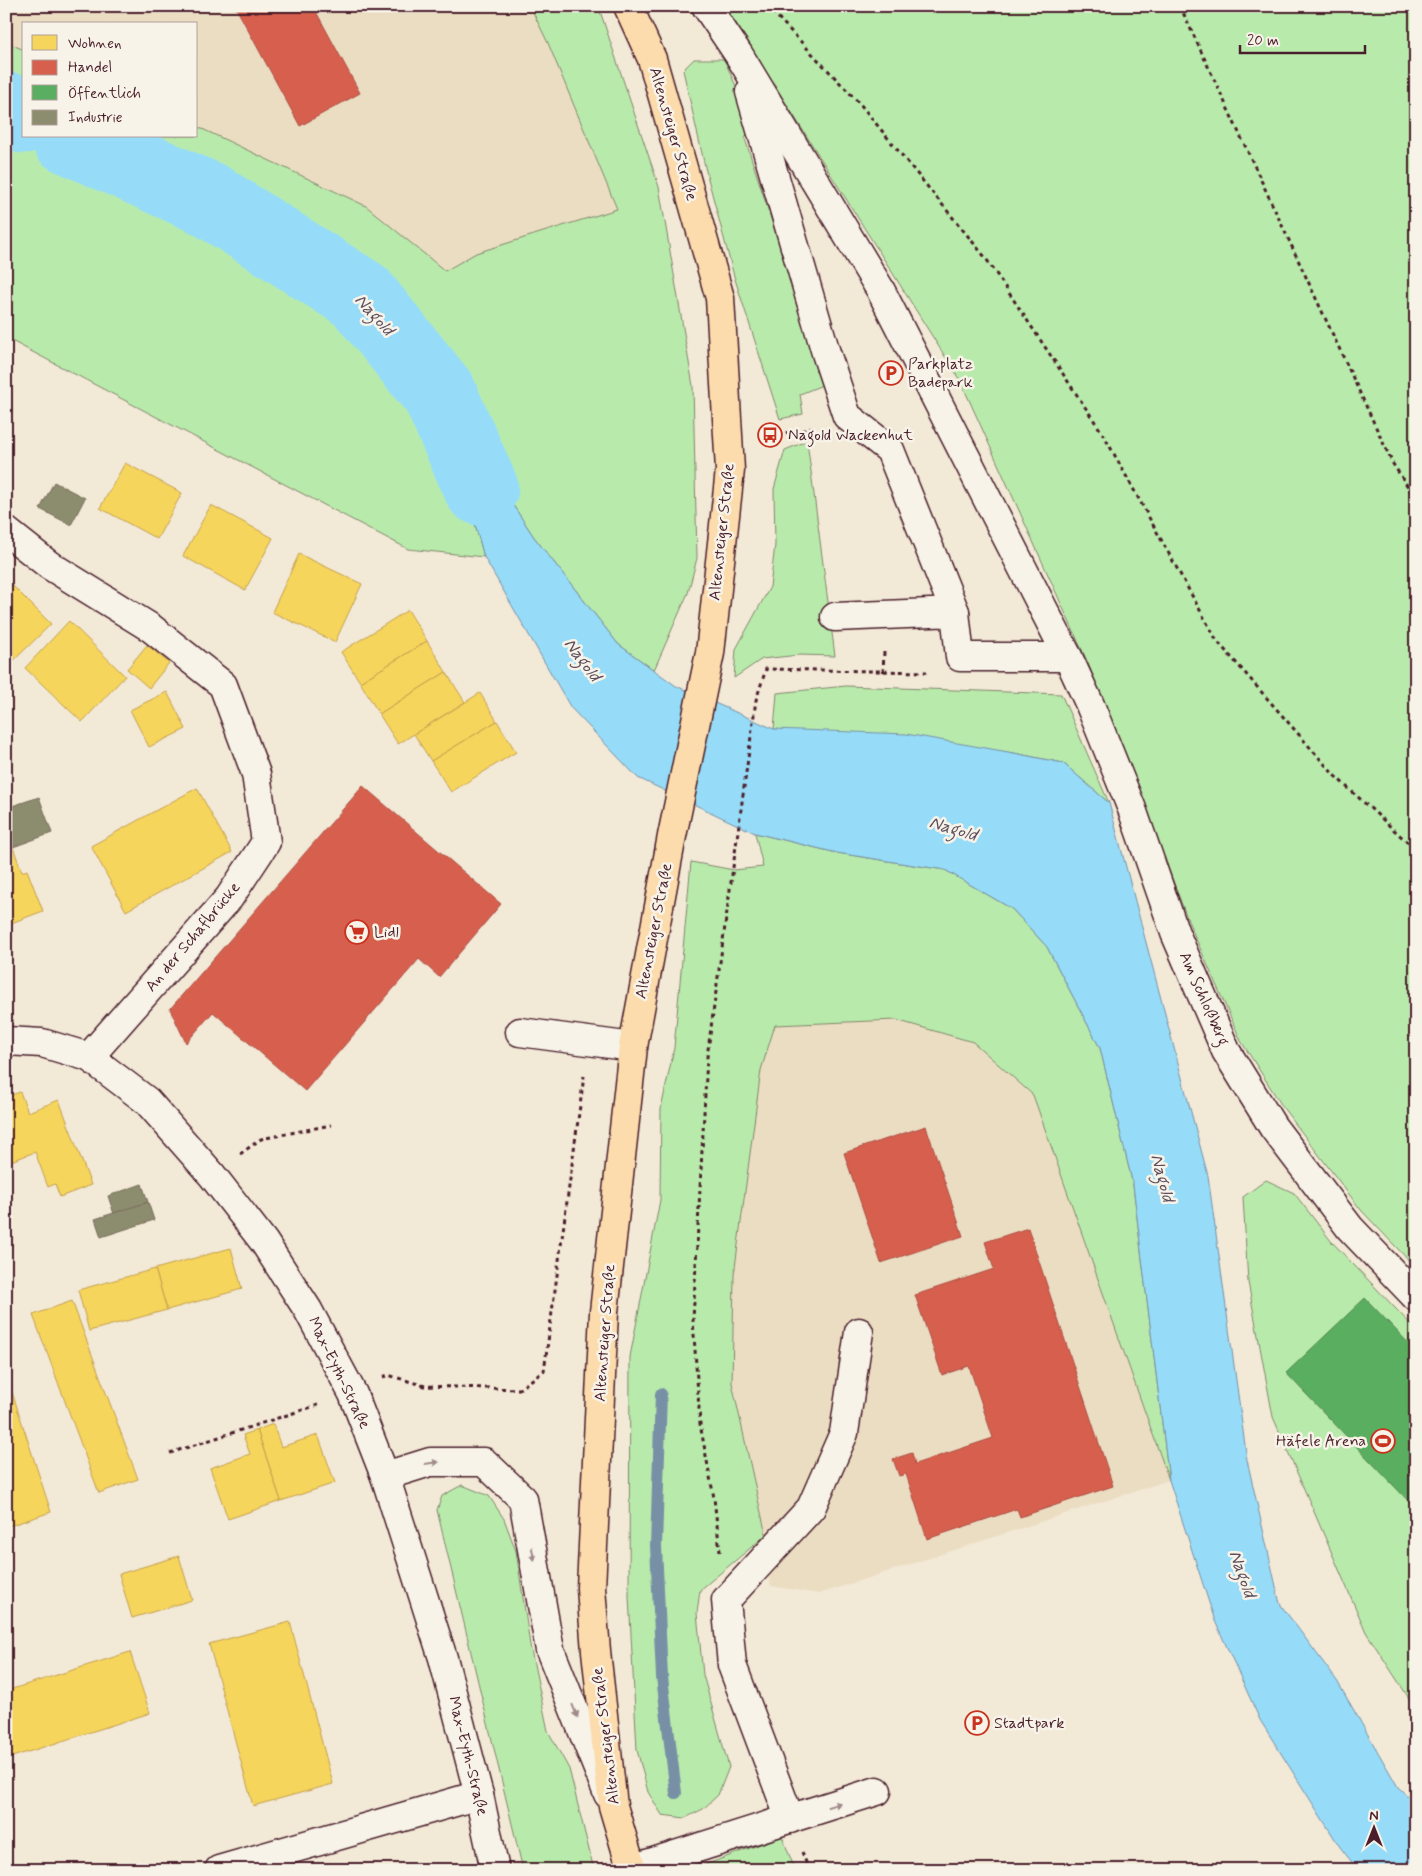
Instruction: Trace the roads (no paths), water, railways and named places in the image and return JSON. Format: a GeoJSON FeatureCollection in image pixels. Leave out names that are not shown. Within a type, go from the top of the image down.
{"type":"FeatureCollection","features":[{"type":"Feature","properties":{"kind":"main road","name":"Altensteiger Straße"},"geometry":{"type":"LineString","coordinates":[[632,1869],[614,1806],[591,1588],[604,1312],[633,1047],[672,836],[710,653],[730,470],[720,298],[652,58],[633,8]]}},
{"type":"Feature","properties":{"kind":"street"},"geometry":{"type":"LineString","coordinates":[[706,6],[738,55],[826,353],[847,416],[890,450],[955,612],[960,657],[1068,657]]}},
{"type":"Feature","properties":{"kind":"street","name":"Am Schloßberg"},"geometry":{"type":"LineString","coordinates":[[738,55],[880,289],[1068,657],[1090,705],[1132,809],[1175,933],[1226,1051],[1273,1128],[1350,1228],[1416,1298]]}},
{"type":"Feature","properties":{"kind":"street","name":"An der Schafbrücke"},"geometry":{"type":"LineString","coordinates":[[6,531],[49,565],[151,628],[223,685],[256,774],[266,842],[229,898],[89,1057]]}},
{"type":"Feature","properties":{"kind":"street"},"geometry":{"type":"LineString","coordinates":[[835,617],[955,612]]}},
{"type":"Feature","properties":{"kind":"street"},"geometry":{"type":"LineString","coordinates":[[520,1032],[633,1047]]}},
{"type":"Feature","properties":{"kind":"street","name":"Max-Eyth-Straße"},"geometry":{"type":"LineString","coordinates":[[6,1041],[42,1043],[89,1057],[147,1101],[212,1175],[264,1242],[308,1310],[353,1394],[385,1476],[443,1658],[479,1795],[495,1870]]}},
{"type":"Feature","properties":{"kind":"street"},"geometry":{"type":"LineString","coordinates":[[790,1819],[732,1665],[726,1600],[811,1508],[844,1432],[859,1332]]}},
{"type":"Feature","properties":{"kind":"street"},"geometry":{"type":"LineString","coordinates":[[385,1476],[430,1462],[484,1462],[522,1499],[550,1650],[614,1806]]}},
{"type":"Feature","properties":{"kind":"street"},"geometry":{"type":"LineString","coordinates":[[632,1869],[877,1791]]}},
{"type":"Feature","properties":{"kind":"street"},"geometry":{"type":"LineString","coordinates":[[219,1870],[479,1795]]}},
{"type":"Feature","properties":{"kind":"water"},"geometry":{"type":"Polygon","coordinates":[[[439,393],[534,537],[618,644],[676,686],[774,729],[906,734],[1063,763],[1109,803],[1208,1176],[1247,1460],[1280,1604],[1337,1681],[1398,1787],[1416,1804],[1416,1870],[1358,1870],[1340,1847],[1260,1720],[1215,1621],[1169,1480],[1133,1185],[1100,1048],[1047,947],[1012,909],[945,870],[837,853],[755,833],[638,778],[571,708],[484,557],[439,393]]]}},
{"type":"Feature","properties":{"kind":"waterway","name":"Nagold"},"geometry":{"type":"LineString","coordinates":[[6,109],[22,115]]}},
{"type":"Feature","properties":{"kind":"waterway","name":"Nagold"},"geometry":{"type":"LineString","coordinates":[[72,138],[210,200],[361,296],[439,393],[481,488]]}},
{"type":"Feature","properties":{"kind":"waterway"},"geometry":{"type":"LineString","coordinates":[[661,1394],[656,1546],[662,1677],[676,1793]]}},
{"type":"Feature","properties":{"kind":"place","name":"Parkplatz Badepark"},"geometry":{"type":"Point","coordinates":[891,373]}},
{"type":"Feature","properties":{"kind":"place","name":"Nagold Wackenhut"},"geometry":{"type":"Point","coordinates":[770,435]}},
{"type":"Feature","properties":{"kind":"place","name":"Lidl"},"geometry":{"type":"Point","coordinates":[357,932]}},
{"type":"Feature","properties":{"kind":"place","name":"Häfele Arena"},"geometry":{"type":"Point","coordinates":[1383,1441]}},
{"type":"Feature","properties":{"kind":"place","name":"Stadtpark"},"geometry":{"type":"Point","coordinates":[977,1723]}}]}
